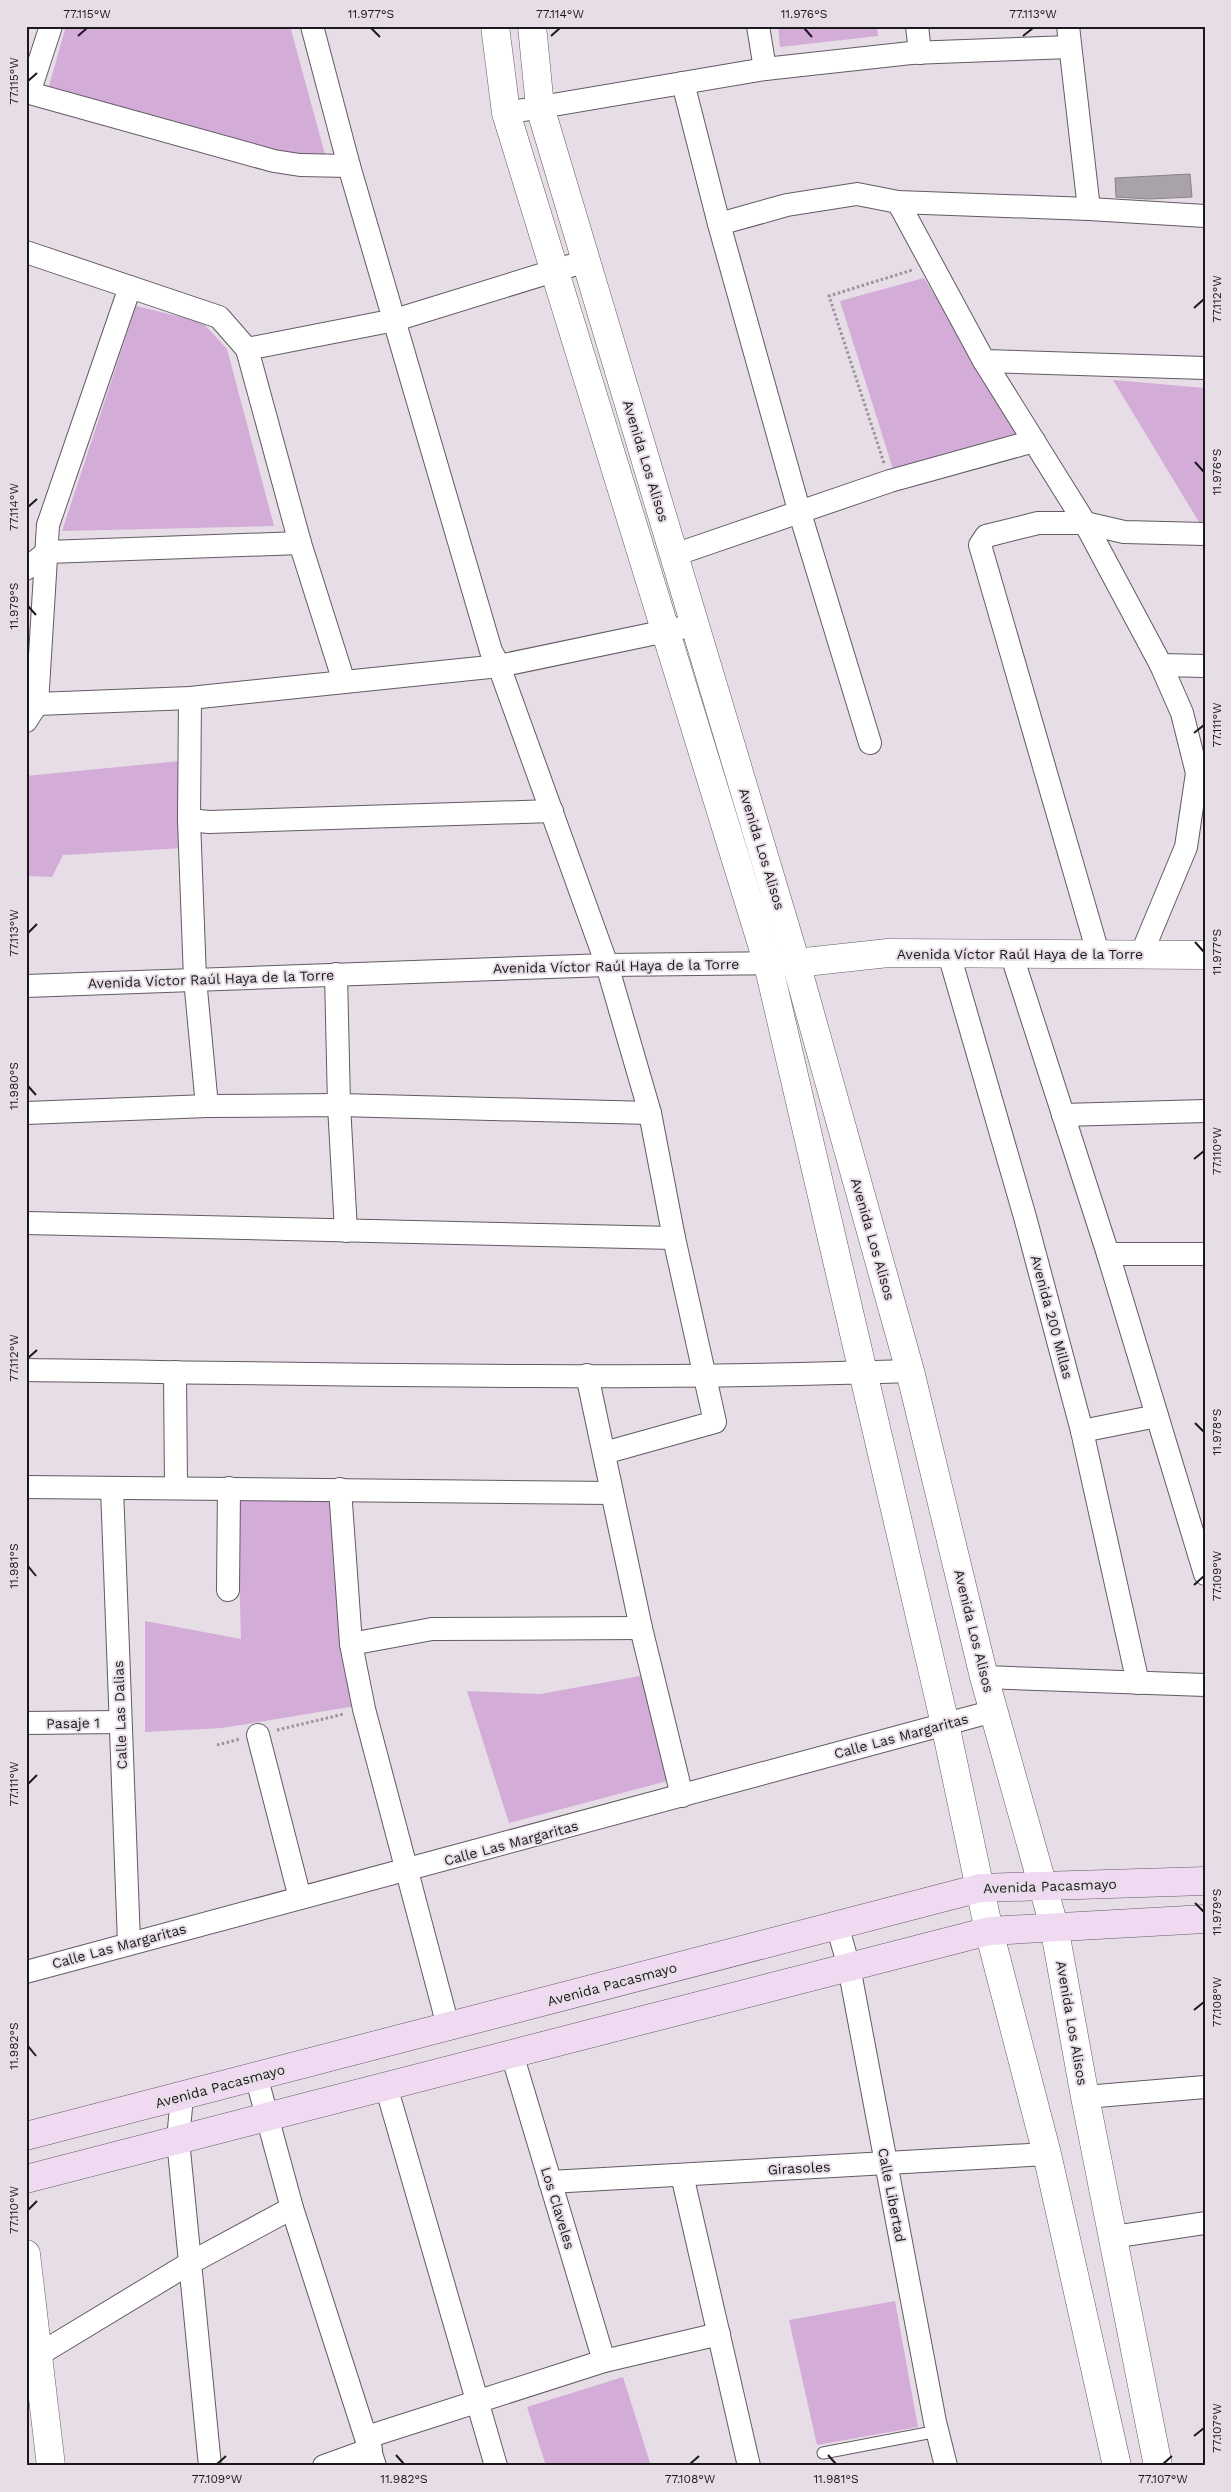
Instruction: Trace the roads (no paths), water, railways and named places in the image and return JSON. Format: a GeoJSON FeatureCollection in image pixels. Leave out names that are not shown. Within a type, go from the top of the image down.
{"type":"FeatureCollection","features":[{"type":"Feature","properties":{"kind":"main road","name":"Avenida Pacasmayo"},"geometry":{"type":"LineString","coordinates":[[26,2136],[980,1888],[1205,1881]]}},
{"type":"Feature","properties":{"kind":"main road"},"geometry":{"type":"LineString","coordinates":[[26,2179],[989,1931],[1205,1919]]}},
{"type":"Feature","properties":{"kind":"street"},"geometry":{"type":"LineString","coordinates":[[51,26],[28,93],[274,161],[300,165],[348,166]]}},
{"type":"Feature","properties":{"kind":"street"},"geometry":{"type":"LineString","coordinates":[[312,26],[348,166],[491,651],[499,666],[608,965],[650,1113],[674,1238],[706,1377],[715,1422],[604,1453]]}},
{"type":"Feature","properties":{"kind":"street","name":"Avenida Los Alisos"},"geometry":{"type":"LineString","coordinates":[[495,26],[506,113],[768,964],[946,1724],[989,1931],[1046,2154],[1117,2466]]}},
{"type":"Feature","properties":{"kind":"street","name":"Avenida Los Alisos"},"geometry":{"type":"LineString","coordinates":[[532,26],[540,107],[796,963],[910,1372],[984,1677],[1044,1886],[1054,1926],[1085,2097],[1158,2466]]}},
{"type":"Feature","properties":{"kind":"street"},"geometry":{"type":"LineString","coordinates":[[758,26],[765,69]]}},
{"type":"Feature","properties":{"kind":"street"},"geometry":{"type":"LineString","coordinates":[[917,26],[920,53]]}},
{"type":"Feature","properties":{"kind":"street"},"geometry":{"type":"LineString","coordinates":[[506,113],[765,69],[1069,36],[1089,209]]}},
{"type":"Feature","properties":{"kind":"street"},"geometry":{"type":"LineString","coordinates":[[683,83],[719,224],[799,510],[870,743]]}},
{"type":"Feature","properties":{"kind":"street"},"geometry":{"type":"LineString","coordinates":[[719,224],[786,205],[857,194],[898,202],[1089,209],[1205,216]]}},
{"type":"Feature","properties":{"kind":"street"},"geometry":{"type":"LineString","coordinates":[[898,202],[984,360],[1085,523],[1161,665],[1182,713],[1197,773],[1199,804],[1186,847],[1141,955]]}},
{"type":"Feature","properties":{"kind":"street"},"geometry":{"type":"LineString","coordinates":[[26,252],[219,317],[247,349],[300,543],[344,682]]}},
{"type":"Feature","properties":{"kind":"street"},"geometry":{"type":"LineString","coordinates":[[247,349],[394,320],[554,269],[586,261]]}},
{"type":"Feature","properties":{"kind":"street"},"geometry":{"type":"LineString","coordinates":[[130,287],[48,525],[47,552],[30,706],[190,698],[499,666],[695,625]]}},
{"type":"Feature","properties":{"kind":"street"},"geometry":{"type":"LineString","coordinates":[[984,360],[1205,368]]}},
{"type":"Feature","properties":{"kind":"street"},"geometry":{"type":"LineString","coordinates":[[674,555],[799,510],[890,481],[1034,441]]}},
{"type":"Feature","properties":{"kind":"street"},"geometry":{"type":"LineString","coordinates":[[1098,953],[980,545],[986,536],[1038,523],[1085,523],[1124,532],[1205,534]]}},
{"type":"Feature","properties":{"kind":"street"},"geometry":{"type":"LineString","coordinates":[[26,569],[47,552],[300,543]]}},
{"type":"Feature","properties":{"kind":"street"},"geometry":{"type":"LineString","coordinates":[[1161,665],[1205,666]]}},
{"type":"Feature","properties":{"kind":"street"},"geometry":{"type":"LineString","coordinates":[[190,698],[189,820],[195,980],[207,1106]]}},
{"type":"Feature","properties":{"kind":"street"},"geometry":{"type":"LineString","coordinates":[[189,820],[209,822],[552,811]]}},
{"type":"Feature","properties":{"kind":"street","name":"Avenida Víctor Raúl Haya de la Torre"},"geometry":{"type":"LineString","coordinates":[[26,986],[608,965],[796,963],[888,953],[1205,955]]}},
{"type":"Feature","properties":{"kind":"street"},"geometry":{"type":"LineString","coordinates":[[1011,953],[1108,1254],[1204,1567]]}},
{"type":"Feature","properties":{"kind":"street","name":"Avenida 200 Millas"},"geometry":{"type":"LineString","coordinates":[[949,954],[1025,1217],[1082,1431],[1138,1683]]}},
{"type":"Feature","properties":{"kind":"street"},"geometry":{"type":"LineString","coordinates":[[336,974],[339,1106],[346,1231]]}},
{"type":"Feature","properties":{"kind":"street"},"geometry":{"type":"LineString","coordinates":[[26,1113],[207,1106],[339,1106],[650,1113]]}},
{"type":"Feature","properties":{"kind":"street"},"geometry":{"type":"LineString","coordinates":[[1063,1115],[1205,1111]]}},
{"type":"Feature","properties":{"kind":"street"},"geometry":{"type":"LineString","coordinates":[[26,1223],[674,1238]]}},
{"type":"Feature","properties":{"kind":"street"},"geometry":{"type":"LineString","coordinates":[[1108,1254],[1205,1254]]}},
{"type":"Feature","properties":{"kind":"street"},"geometry":{"type":"LineString","coordinates":[[26,1370],[706,1377],[910,1372]]}},
{"type":"Feature","properties":{"kind":"street"},"geometry":{"type":"LineString","coordinates":[[175,1372],[176,1488]]}},
{"type":"Feature","properties":{"kind":"street"},"geometry":{"type":"LineString","coordinates":[[587,1375],[641,1628],[682,1796]]}},
{"type":"Feature","properties":{"kind":"street"},"geometry":{"type":"LineString","coordinates":[[1082,1431],[1157,1416]]}},
{"type":"Feature","properties":{"kind":"street"},"geometry":{"type":"LineString","coordinates":[[26,1487],[612,1493]]}},
{"type":"Feature","properties":{"kind":"street","name":"Calle Las Dalias"},"geometry":{"type":"LineString","coordinates":[[112,1488],[129,1943]]}},
{"type":"Feature","properties":{"kind":"street"},"geometry":{"type":"LineString","coordinates":[[228,1590],[229,1488]]}},
{"type":"Feature","properties":{"kind":"street"},"geometry":{"type":"LineString","coordinates":[[340,1489],[351,1644],[364,1709],[448,2026]]}},
{"type":"Feature","properties":{"kind":"street"},"geometry":{"type":"LineString","coordinates":[[351,1644],[432,1630],[641,1628]]}},
{"type":"Feature","properties":{"kind":"street"},"geometry":{"type":"LineString","coordinates":[[984,1677],[1205,1684]]}},
{"type":"Feature","properties":{"kind":"street","name":"Calle Las Margaritas"},"geometry":{"type":"LineString","coordinates":[[26,1972],[994,1711]]}},
{"type":"Feature","properties":{"kind":"street","name":"Pasaje 1"},"geometry":{"type":"LineString","coordinates":[[26,1724],[120,1722]]}},
{"type":"Feature","properties":{"kind":"street"},"geometry":{"type":"LineString","coordinates":[[258,1734],[300,1898]]}},
{"type":"Feature","properties":{"kind":"street","name":"Calle Libertad"},"geometry":{"type":"LineString","coordinates":[[837,1925],[849,1967],[946,2466]]}},
{"type":"Feature","properties":{"kind":"street","name":"Los Claveles"},"geometry":{"type":"LineString","coordinates":[[512,2054],[604,2361]]}},
{"type":"Feature","properties":{"kind":"street"},"geometry":{"type":"LineString","coordinates":[[256,2076],[292,2208],[371,2451]]}},
{"type":"Feature","properties":{"kind":"street"},"geometry":{"type":"LineString","coordinates":[[386,2086],[496,2466]]}},
{"type":"Feature","properties":{"kind":"street"},"geometry":{"type":"LineString","coordinates":[[1085,2097],[1205,2087]]}},
{"type":"Feature","properties":{"kind":"street"},"geometry":{"type":"LineString","coordinates":[[182,2096],[178,2140],[210,2466]]}},
{"type":"Feature","properties":{"kind":"street","name":"Girasoles"},"geometry":{"type":"LineString","coordinates":[[550,2182],[1046,2154]]}},
{"type":"Feature","properties":{"kind":"street"},"geometry":{"type":"LineString","coordinates":[[682,2175],[749,2466]]}},
{"type":"Feature","properties":{"kind":"street"},"geometry":{"type":"LineString","coordinates":[[32,2355],[190,2263],[292,2208]]}},
{"type":"Feature","properties":{"kind":"street"},"geometry":{"type":"LineString","coordinates":[[1113,2237],[1205,2223]]}},
{"type":"Feature","properties":{"kind":"street"},"geometry":{"type":"LineString","coordinates":[[26,2254],[32,2355],[51,2466]]}},
{"type":"Feature","properties":{"kind":"street"},"geometry":{"type":"LineString","coordinates":[[324,2466],[371,2451],[477,2402],[604,2361],[719,2334]]}},
{"type":"Feature","properties":{"kind":"lane"},"geometry":{"type":"LineString","coordinates":[[823,2453],[938,2431]]}}]}
